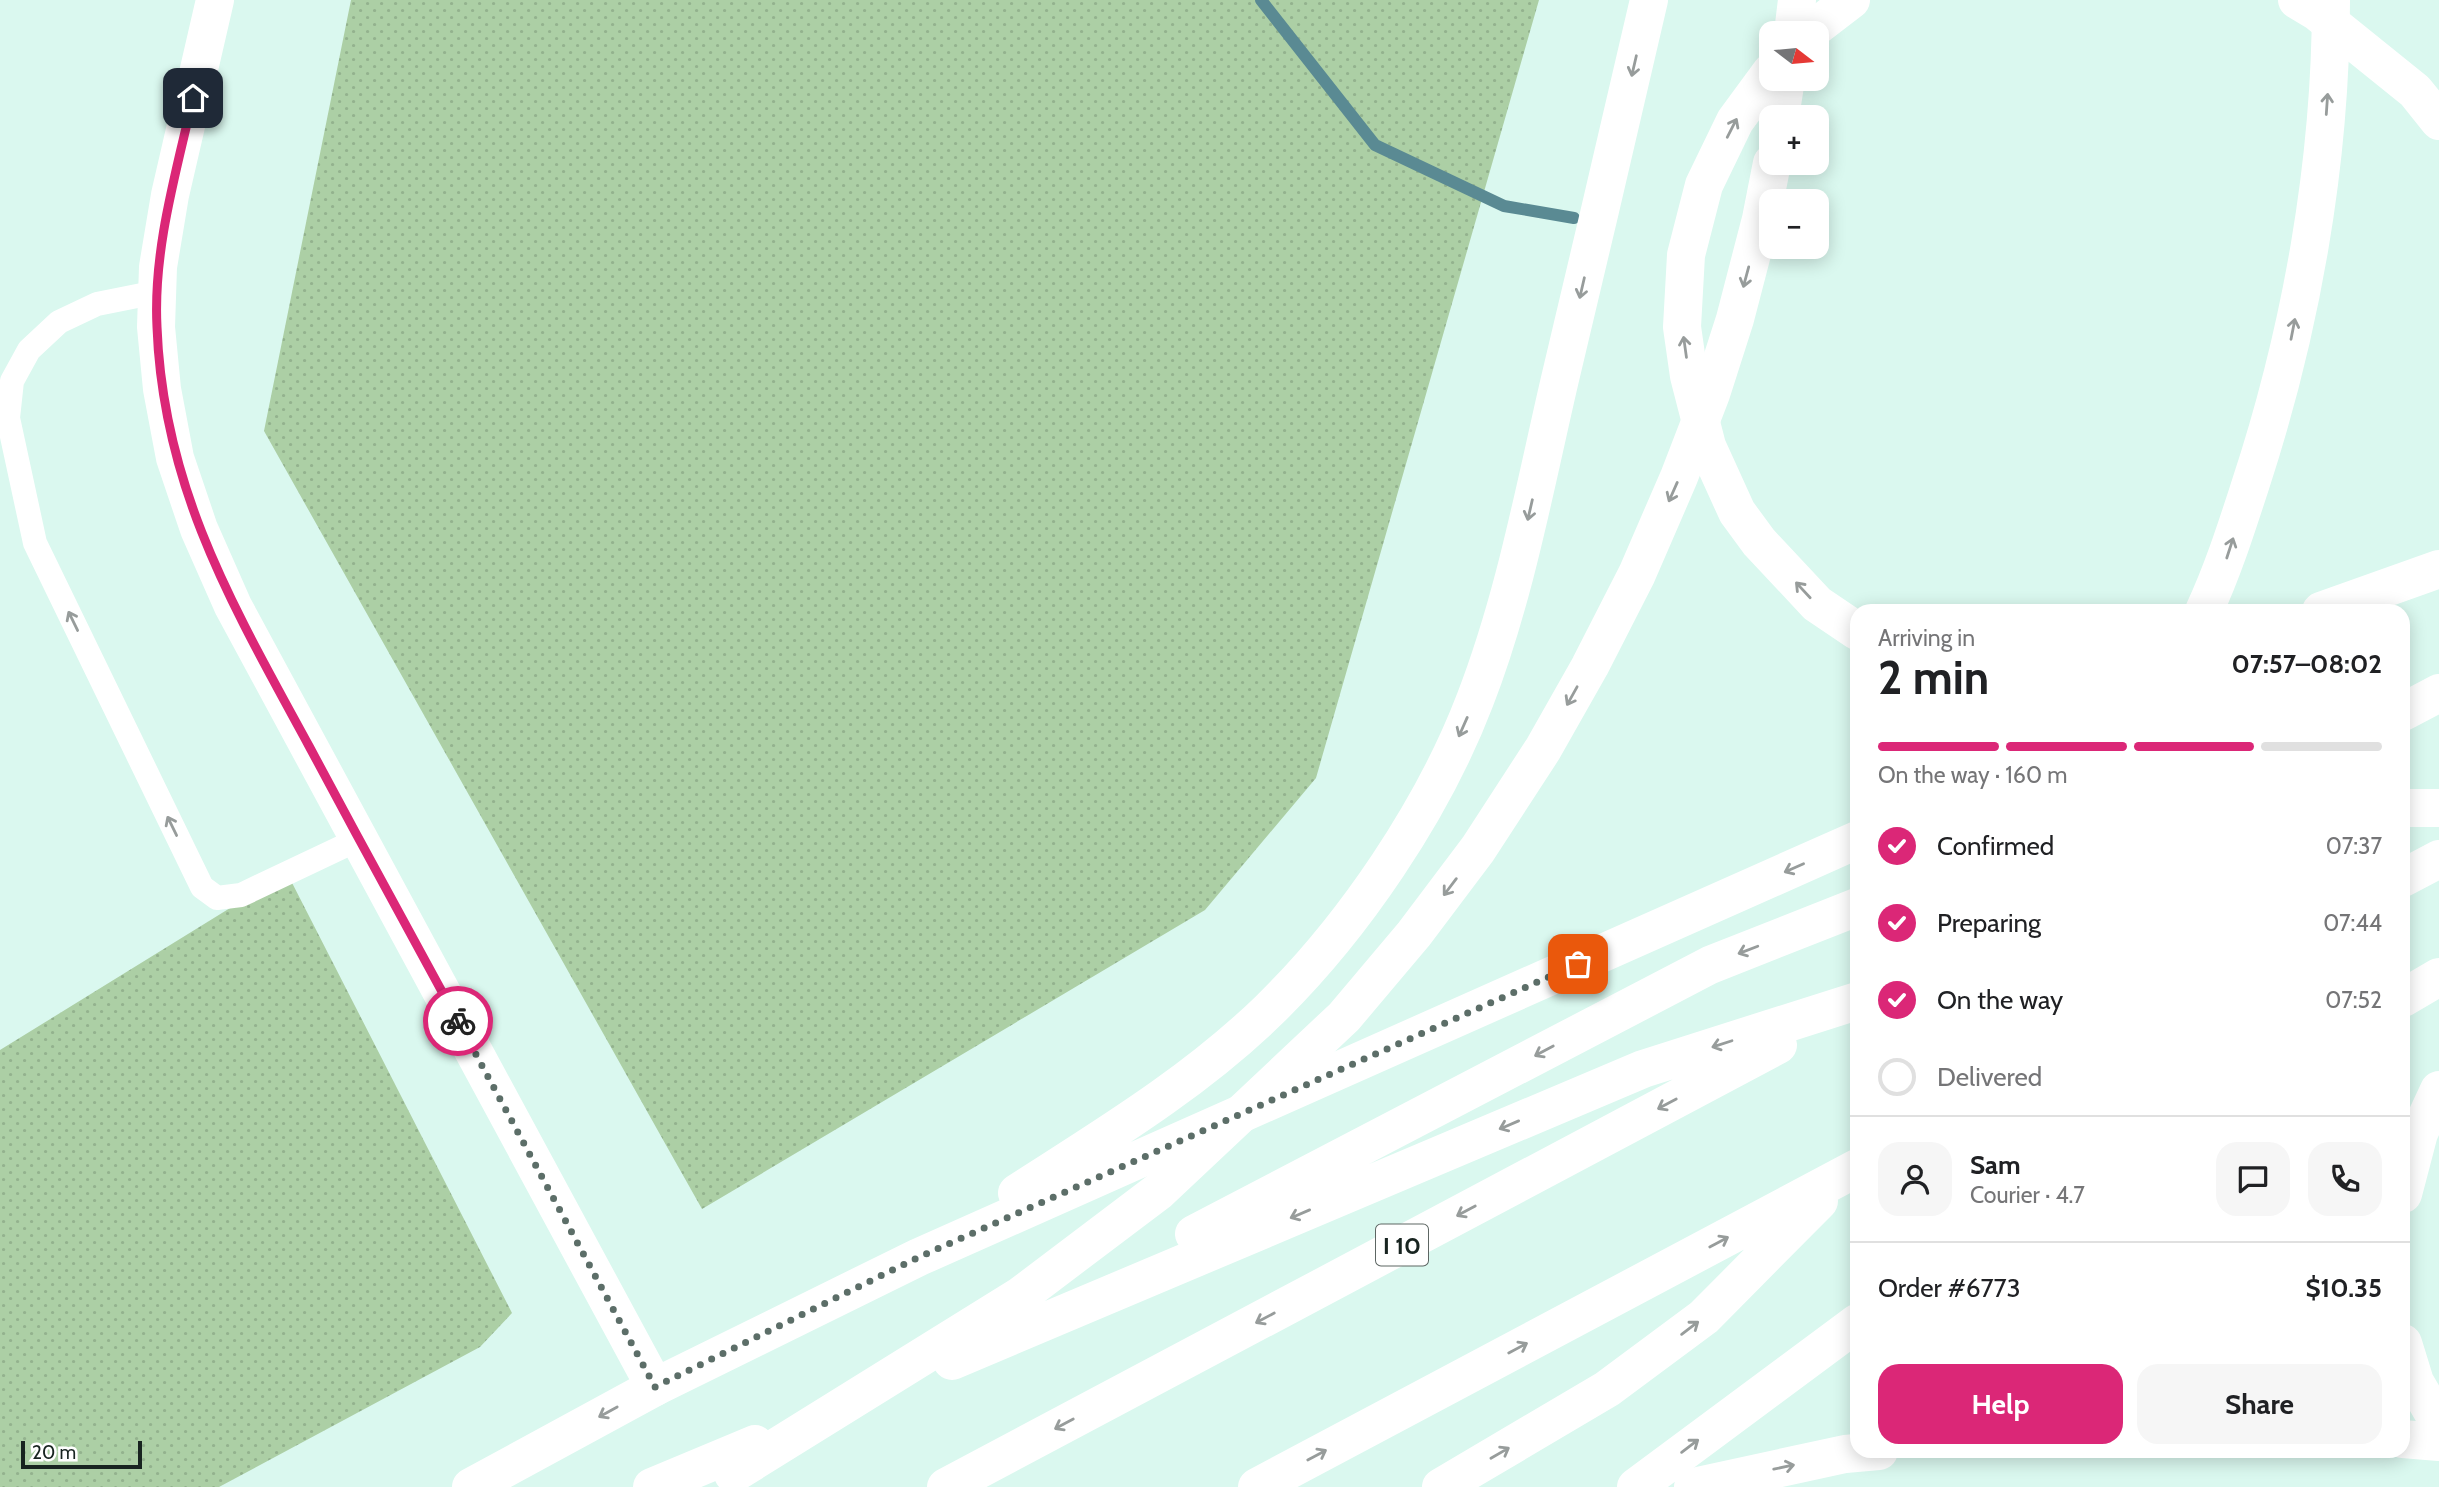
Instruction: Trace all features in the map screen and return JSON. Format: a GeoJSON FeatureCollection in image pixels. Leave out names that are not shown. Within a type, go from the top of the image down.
{"type":"FeatureCollection","features":[{"type":"Feature","properties":{"kind":"main road"},"geometry":{"type":"LineString","coordinates":[[215,0],[170,195],[158,267],[156,327],[162,389],[175,458],[199,529],[233,606],[655,1387]]}},
{"type":"Feature","properties":{"kind":"main road"},"geometry":{"type":"LineString","coordinates":[[919,1257],[1138,1115],[1207,1066],[1270,1009],[1327,945],[1385,871],[1433,792],[1475,701],[1502,618],[1527,522],[1649,0]]}},
{"type":"Feature","properties":{"kind":"main road"},"geometry":{"type":"LineString","coordinates":[[1794,21],[1797,0]]}},
{"type":"Feature","properties":{"kind":"main road"},"geometry":{"type":"LineString","coordinates":[[1824,21],[1852,0]]}},
{"type":"Feature","properties":{"kind":"main road"},"geometry":{"type":"LineString","coordinates":[[2297,0],[2317,12],[2415,91]]}},
{"type":"Feature","properties":{"kind":"main road"},"geometry":{"type":"LineString","coordinates":[[2207,604],[2223,569],[2262,449],[2290,345],[2311,234],[2326,119],[2331,0]]}},
{"type":"Feature","properties":{"kind":"main road"},"geometry":{"type":"LineString","coordinates":[[2339,0],[2439,121]]}},
{"type":"Feature","properties":{"kind":"main road"},"geometry":{"type":"LineString","coordinates":[[1759,88],[1735,121],[1704,185],[1686,255],[1682,327],[1689,376],[1707,446],[1737,512],[1759,542],[1817,604],[1850,626]]}},
{"type":"Feature","properties":{"kind":"main road"},"geometry":{"type":"LineString","coordinates":[[720,1480],[1020,1296],[1159,1191],[1344,1017],[1414,934],[1478,849],[1543,749],[1590,666],[1637,574],[1712,394],[1745,282],[1770,175]]}},
{"type":"Feature","properties":{"kind":"main road"},"geometry":{"type":"LineString","coordinates":[[2341,604],[2439,569]]}},
{"type":"Feature","properties":{"kind":"main road"},"geometry":{"type":"LineString","coordinates":[[2388,604],[2439,581]]}},
{"type":"Feature","properties":{"kind":"main road"},"geometry":{"type":"LineString","coordinates":[[2410,708],[2439,693]]}},
{"type":"Feature","properties":{"kind":"main road"},"geometry":{"type":"LineString","coordinates":[[2410,808],[2439,808]]}},
{"type":"Feature","properties":{"kind":"main road"},"geometry":{"type":"LineString","coordinates":[[471,1487],[655,1387],[919,1257],[1850,843]]}},
{"type":"Feature","properties":{"kind":"main road"},"geometry":{"type":"LineString","coordinates":[[2410,874],[2439,859]]}},
{"type":"Feature","properties":{"kind":"main road"},"geometry":{"type":"LineString","coordinates":[[720,1480],[1710,965],[1850,910]]}},
{"type":"Feature","properties":{"kind":"main road"},"geometry":{"type":"LineString","coordinates":[[2410,994],[2439,977]]}},
{"type":"Feature","properties":{"kind":"main road"},"geometry":{"type":"LineString","coordinates":[[652,1487],[1643,1069],[1850,1004]]}},
{"type":"Feature","properties":{"kind":"main road","name":"I 10"},"geometry":{"type":"LineString","coordinates":[[946,1487],[1850,1006]]}},
{"type":"Feature","properties":{"kind":"main road"},"geometry":{"type":"LineString","coordinates":[[2410,1167],[2419,1133],[2439,1090]]}},
{"type":"Feature","properties":{"kind":"main road"},"geometry":{"type":"LineString","coordinates":[[1441,1487],[1607,1389],[1704,1317],[1850,1169]]}},
{"type":"Feature","properties":{"kind":"main road"},"geometry":{"type":"LineString","coordinates":[[1256,1487],[1850,1172]]}},
{"type":"Feature","properties":{"kind":"main road"},"geometry":{"type":"LineString","coordinates":[[1636,1487],[1850,1328]]}},
{"type":"Feature","properties":{"kind":"main road"},"geometry":{"type":"LineString","coordinates":[[2410,1366],[2415,1382],[2439,1423]]}},
{"type":"Feature","properties":{"kind":"main road"},"geometry":{"type":"LineString","coordinates":[[2410,1440],[2439,1442]]}},
{"type":"Feature","properties":{"kind":"main road"},"geometry":{"type":"LineString","coordinates":[[1693,1487],[1850,1454]]}},
{"type":"Feature","properties":{"kind":"lane"},"geometry":{"type":"LineString","coordinates":[[157,292],[97,304],[59,322],[29,350],[6,386],[8,418],[34,542],[202,887],[217,898],[241,895],[359,839]]}},
{"type":"Feature","properties":{"kind":"green space"},"geometry":{"type":"Polygon","coordinates":[[[351,0],[1539,0],[1316,778],[1205,910],[702,1209],[264,431],[351,0]]]}},
{"type":"Feature","properties":{"kind":"green space"},"geometry":{"type":"Polygon","coordinates":[[[287,873],[512,1313],[480,1347],[219,1487],[0,1487],[0,1050],[287,873]]]}},
{"type":"Feature","properties":{"kind":"waterway"},"geometry":{"type":"LineString","coordinates":[[1261,0],[1375,145],[1504,206],[1574,218]]}},
{"type":"Feature","properties":{"kind":"way so far"},"geometry":{"type":"LineString","coordinates":[[458,1021],[655,1387],[919,1257],[1578,964]]}},
{"type":"Feature","properties":{"kind":"route"},"geometry":{"type":"LineString","coordinates":[[193,98],[170,195],[158,267],[156,327],[162,389],[175,458],[199,529],[233,606],[458,1021]]}}]}
